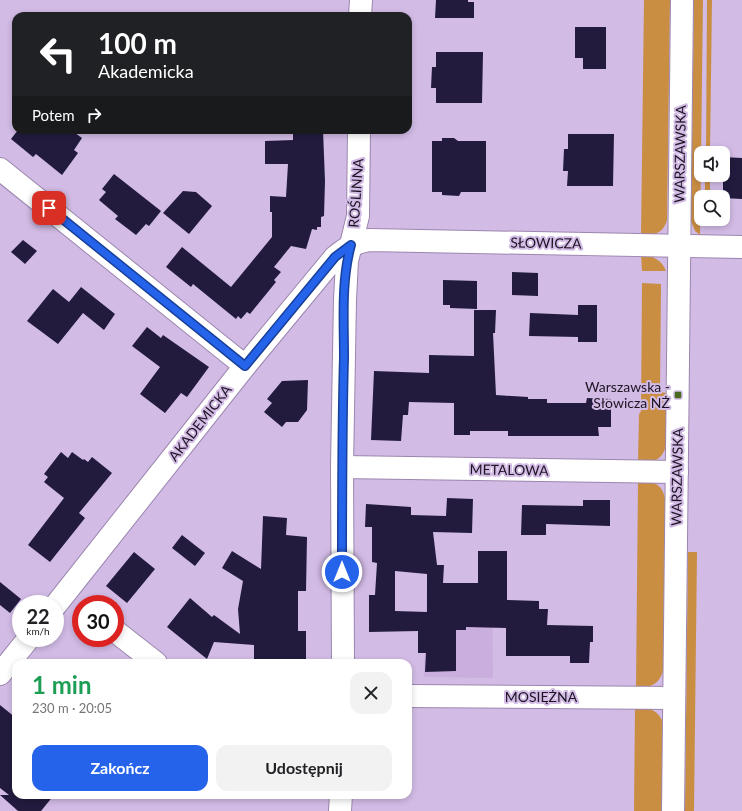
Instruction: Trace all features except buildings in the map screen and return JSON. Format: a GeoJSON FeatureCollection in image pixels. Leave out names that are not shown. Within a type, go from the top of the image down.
{"type":"FeatureCollection","features":[{"type":"Feature","properties":{"kind":"street"},"geometry":{"type":"LineString","coordinates":[[360,12],[361,0]]}},
{"type":"Feature","properties":{"kind":"street","name":"WARSZAWSKA"},"geometry":{"type":"LineString","coordinates":[[673,811],[682,0]]}},
{"type":"Feature","properties":{"kind":"street","name":"ROŚLINNA"},"geometry":{"type":"LineString","coordinates":[[343,659],[342,467],[345,299],[347,261],[358,216],[359,134]]}},
{"type":"Feature","properties":{"kind":"street"},"geometry":{"type":"LineString","coordinates":[[0,169],[245,366]]}},
{"type":"Feature","properties":{"kind":"street","name":"SŁOWICZA"},"geometry":{"type":"LineString","coordinates":[[351,245],[369,240],[742,247]]}},
{"type":"Feature","properties":{"kind":"street","name":"AKADEMICKA"},"geometry":{"type":"LineString","coordinates":[[67,601],[245,366],[335,257],[351,245]]}},
{"type":"Feature","properties":{"kind":"street","name":"METALOWA"},"geometry":{"type":"LineString","coordinates":[[342,467],[677,472]]}},
{"type":"Feature","properties":{"kind":"street"},"geometry":{"type":"LineString","coordinates":[[124,638],[151,659]]}},
{"type":"Feature","properties":{"kind":"street"},"geometry":{"type":"LineString","coordinates":[[12,659],[22,647]]}},
{"type":"Feature","properties":{"kind":"street"},"geometry":{"type":"LineString","coordinates":[[0,674],[12,659]]}},
{"type":"Feature","properties":{"kind":"street","name":"MOSIĘŻNA"},"geometry":{"type":"LineString","coordinates":[[412,696],[674,698]]}},
{"type":"Feature","properties":{"kind":"street"},"geometry":{"type":"LineString","coordinates":[[340,811],[341,799]]}},
{"type":"Feature","properties":{"kind":"shaded area"},"geometry":{"type":"Polygon","coordinates":[[[644,0],[670,0],[667,220],[660,231],[650,235],[641,235],[644,0]]]}},
{"type":"Feature","properties":{"kind":"shaded area"},"geometry":{"type":"Polygon","coordinates":[[[694,0],[703,0],[701,146],[694,146],[694,182],[701,182],[701,190],[694,190],[694,226],[700,226],[700,235],[695,231],[691,221],[694,0]]]}},
{"type":"Feature","properties":{"kind":"shaded area"},"geometry":{"type":"Polygon","coordinates":[[[707,0],[712,0],[710,146],[706,146],[707,0]]]}},
{"type":"Feature","properties":{"kind":"shaded area"},"geometry":{"type":"Polygon","coordinates":[[[705,182],[710,182],[710,190],[705,190],[705,182]]]}},
{"type":"Feature","properties":{"kind":"shaded area"},"geometry":{"type":"Polygon","coordinates":[[[641,254],[659,261],[666,271],[642,271],[641,254]]]}},
{"type":"Feature","properties":{"kind":"shaded area"},"geometry":{"type":"Polygon","coordinates":[[[642,283],[661,284],[660,392],[666,393],[666,446],[659,458],[648,462],[638,462],[639,414],[641,411],[642,283]]]}},
{"type":"Feature","properties":{"kind":"shaded area"},"geometry":{"type":"Polygon","coordinates":[[[638,482],[656,484],[661,489],[665,498],[663,671],[659,680],[653,685],[636,688],[638,482]]]}},
{"type":"Feature","properties":{"kind":"shaded area"},"geometry":{"type":"Polygon","coordinates":[[[688,552],[697,552],[694,811],[685,811],[688,552]]]}},
{"type":"Feature","properties":{"kind":"shaded area"},"geometry":{"type":"Polygon","coordinates":[[[427,583],[492,583],[493,678],[424,677],[427,583]]]}},
{"type":"Feature","properties":{"kind":"shaded area"},"geometry":{"type":"Polygon","coordinates":[[[635,707],[651,709],[660,716],[662,720],[662,811],[634,811],[635,707]]]}},
{"type":"Feature","properties":{"kind":"place","name":"Warszawska - Słowicza NŻ"},"geometry":{"type":"Point","coordinates":[678,395]}},
{"type":"Feature","properties":{"kind":"route"},"geometry":{"type":"LineString","coordinates":[[49,208],[245,366],[335,257],[351,245],[347,261],[345,299],[342,572]]}}]}
